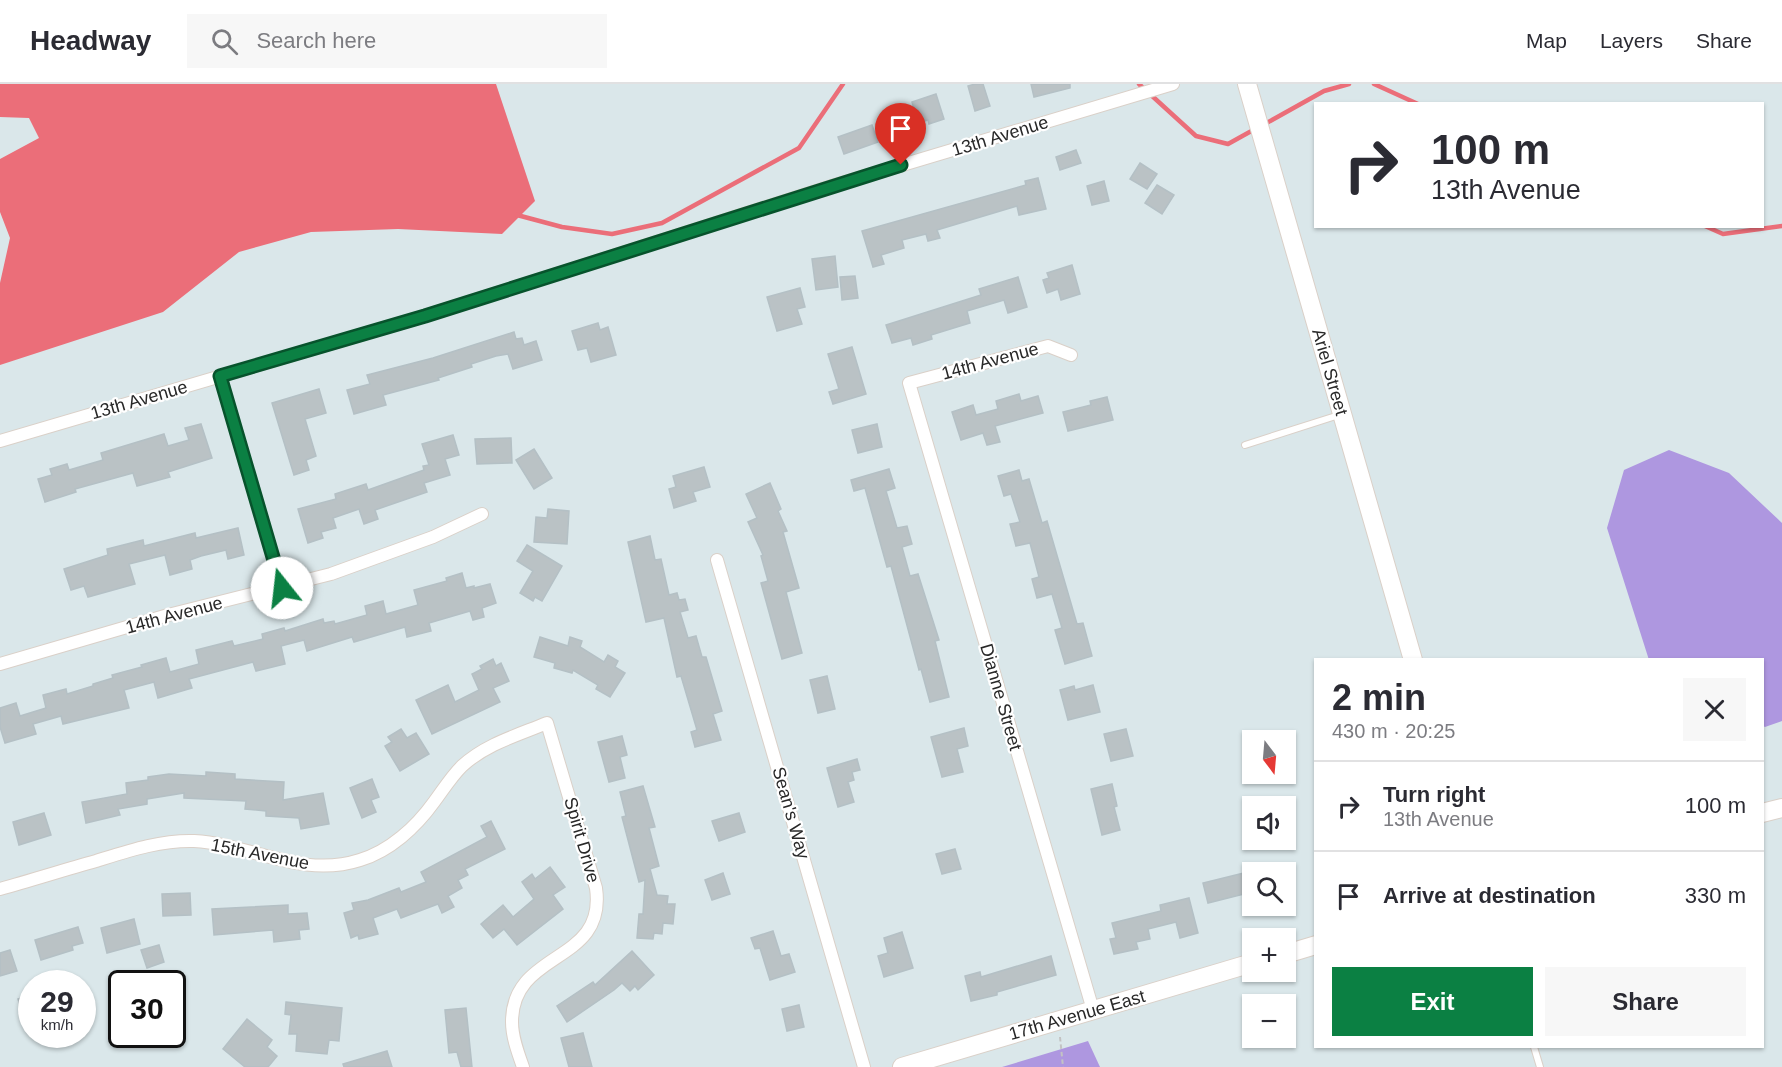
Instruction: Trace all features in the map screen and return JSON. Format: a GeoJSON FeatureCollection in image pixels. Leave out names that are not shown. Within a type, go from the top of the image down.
{"type":"FeatureCollection","features":[{"type":"Feature","properties":{"kind":"street","name":"13th Avenue"},"geometry":{"type":"LineString","coordinates":[[0,441],[425,316],[832,186],[1173,84]]}},
{"type":"Feature","properties":{"kind":"street","name":"Ariel Street"},"geometry":{"type":"LineString","coordinates":[[1247,84],[1412,658]]}},
{"type":"Feature","properties":{"kind":"street","name":"14th Avenue"},"geometry":{"type":"LineString","coordinates":[[909,383],[1048,346],[1071,355]]}},
{"type":"Feature","properties":{"kind":"street"},"geometry":{"type":"LineString","coordinates":[[220,376],[282,588]]}},
{"type":"Feature","properties":{"kind":"street","name":"Dianne Street"},"geometry":{"type":"LineString","coordinates":[[909,383],[1093,1010]]}},
{"type":"Feature","properties":{"kind":"street","name":"14th Avenue"},"geometry":{"type":"LineString","coordinates":[[0,664],[168,615],[282,588],[382,557],[482,514]]}},
{"type":"Feature","properties":{"kind":"street","name":"Sean's Way"},"geometry":{"type":"LineString","coordinates":[[717,560],[864,1067]]}},
{"type":"Feature","properties":{"kind":"street","name":"15th Avenue"},"geometry":{"type":"LineString","coordinates":[[0,889],[134,849],[178,842],[214,843],[289,863],[308,865],[334,865],[359,860],[395,842],[411,829],[422,818],[449,780],[480,752],[547,723]]}},
{"type":"Feature","properties":{"kind":"street","name":"Spirit Drive"},"geometry":{"type":"LineString","coordinates":[[522,1067],[512,1023],[519,992],[538,968],[574,947],[585,936],[595,918],[597,908],[596,888],[547,723]]}},
{"type":"Feature","properties":{"kind":"street"},"geometry":{"type":"LineString","coordinates":[[1764,812],[1782,808]]}},
{"type":"Feature","properties":{"kind":"street"},"geometry":{"type":"LineString","coordinates":[[1296,951],[1314,946]]}},
{"type":"Feature","properties":{"kind":"street","name":"17th Avenue East"},"geometry":{"type":"LineString","coordinates":[[902,1067],[1242,966]]}},
{"type":"Feature","properties":{"kind":"lane"},"geometry":{"type":"LineString","coordinates":[[1245,445],[1342,414]]}},
{"type":"Feature","properties":{"kind":"lane"},"geometry":{"type":"LineString","coordinates":[[1534,1048],[1540,1067]]}},
{"type":"Feature","properties":{"kind":"path"},"geometry":{"type":"LineString","coordinates":[[1058,1021],[1063,1067]]}},
{"type":"Feature","properties":{"kind":"shaded area"},"geometry":{"type":"Polygon","coordinates":[[[0,84],[496,84],[535,201],[502,234],[398,229],[311,232],[239,252],[163,312],[0,365],[0,283],[10,238],[0,212],[0,159],[39,138],[29,118],[0,117],[0,84]]]}},
{"type":"Feature","properties":{"kind":"shaded area"},"geometry":{"type":"Polygon","coordinates":[[[1669,450],[1729,473],[1782,523],[1782,721],[1764,726],[1764,658],[1648,658],[1607,528],[1624,470],[1669,450]]]}},
{"type":"Feature","properties":{"kind":"shaded area"},"geometry":{"type":"Polygon","coordinates":[[[1088,1041],[1100,1067],[1002,1067],[1088,1041]]]}},
{"type":"Feature","properties":{"kind":"building"},"geometry":{"type":"Polygon","coordinates":[[[983,84],[990,106],[975,111],[968,86],[983,84]]]}},
{"type":"Feature","properties":{"kind":"building"},"geometry":{"type":"Polygon","coordinates":[[[1031,84],[1070,84],[1070,88],[1034,97],[1031,84]]]}},
{"type":"Feature","properties":{"kind":"building"},"geometry":{"type":"Polygon","coordinates":[[[936,94],[944,119],[929,124],[928,120],[918,123],[912,102],[936,94]]]}},
{"type":"Feature","properties":{"kind":"building"},"geometry":{"type":"Polygon","coordinates":[[[872,125],[878,142],[844,154],[838,137],[872,125]]]}},
{"type":"Feature","properties":{"kind":"building"},"geometry":{"type":"Polygon","coordinates":[[[1076,150],[1081,163],[1060,170],[1056,157],[1076,150]]]}},
{"type":"Feature","properties":{"kind":"building"},"geometry":{"type":"Polygon","coordinates":[[[1140,163],[1157,174],[1147,189],[1130,179],[1140,163]]]}},
{"type":"Feature","properties":{"kind":"building"},"geometry":{"type":"Polygon","coordinates":[[[1038,178],[1046,209],[1019,215],[1017,206],[937,230],[940,238],[928,241],[926,234],[902,240],[904,248],[881,255],[884,264],[873,267],[862,231],[1026,185],[1025,181],[1038,178]]]}},
{"type":"Feature","properties":{"kind":"building"},"geometry":{"type":"Polygon","coordinates":[[[1104,181],[1109,201],[1092,205],[1087,186],[1104,181]]]}},
{"type":"Feature","properties":{"kind":"building"},"geometry":{"type":"Polygon","coordinates":[[[1157,185],[1174,195],[1162,214],[1145,203],[1157,185]]]}},
{"type":"Feature","properties":{"kind":"building"},"geometry":{"type":"Polygon","coordinates":[[[835,256],[838,287],[816,290],[812,259],[835,256]]]}},
{"type":"Feature","properties":{"kind":"building"},"geometry":{"type":"Polygon","coordinates":[[[1072,265],[1080,294],[1061,300],[1058,289],[1047,293],[1043,280],[1049,278],[1047,273],[1072,265]]]}},
{"type":"Feature","properties":{"kind":"building"},"geometry":{"type":"Polygon","coordinates":[[[855,276],[858,298],[842,300],[840,277],[855,276]]]}},
{"type":"Feature","properties":{"kind":"building"},"geometry":{"type":"Polygon","coordinates":[[[1018,277],[1027,307],[1008,313],[1004,300],[967,311],[970,323],[931,335],[932,339],[913,345],[911,338],[892,343],[886,325],[981,295],[979,289],[1018,277]]]}},
{"type":"Feature","properties":{"kind":"building"},"geometry":{"type":"Polygon","coordinates":[[[800,288],[805,307],[797,309],[802,324],[777,331],[767,297],[800,288]]]}},
{"type":"Feature","properties":{"kind":"building"},"geometry":{"type":"Polygon","coordinates":[[[598,323],[600,330],[608,327],[616,355],[591,362],[587,348],[578,350],[572,331],[598,323]]]}},
{"type":"Feature","properties":{"kind":"building"},"geometry":{"type":"Polygon","coordinates":[[[514,332],[516,339],[522,338],[524,345],[536,341],[542,360],[513,369],[508,354],[496,356],[471,364],[472,367],[438,378],[439,380],[383,395],[386,405],[354,414],[347,390],[370,384],[367,375],[433,358],[514,332]]]}},
{"type":"Feature","properties":{"kind":"building"},"geometry":{"type":"Polygon","coordinates":[[[852,347],[866,394],[833,404],[829,392],[839,389],[828,354],[852,347]]]}},
{"type":"Feature","properties":{"kind":"building"},"geometry":{"type":"Polygon","coordinates":[[[319,389],[326,413],[305,419],[316,456],[306,460],[309,470],[294,475],[272,403],[319,389]]]}},
{"type":"Feature","properties":{"kind":"building"},"geometry":{"type":"Polygon","coordinates":[[[1019,394],[1021,401],[1038,396],[1043,413],[995,426],[1000,442],[987,445],[983,433],[961,440],[952,412],[973,405],[976,415],[998,409],[996,401],[1019,394]]]}},
{"type":"Feature","properties":{"kind":"building"},"geometry":{"type":"Polygon","coordinates":[[[1107,397],[1113,420],[1068,431],[1063,412],[1091,405],[1090,401],[1107,397]]]}},
{"type":"Feature","properties":{"kind":"building"},"geometry":{"type":"Polygon","coordinates":[[[201,424],[212,458],[168,472],[170,477],[137,486],[133,473],[75,489],[76,492],[45,502],[38,479],[52,475],[50,469],[67,464],[69,470],[103,460],[101,453],[164,434],[168,446],[189,440],[185,428],[201,424]]]}},
{"type":"Feature","properties":{"kind":"building"},"geometry":{"type":"Polygon","coordinates":[[[877,424],[882,447],[858,453],[852,430],[877,424]]]}},
{"type":"Feature","properties":{"kind":"building"},"geometry":{"type":"Polygon","coordinates":[[[453,435],[459,455],[445,459],[450,475],[424,483],[427,492],[375,510],[378,519],[364,524],[359,509],[333,518],[336,528],[321,532],[323,538],[308,543],[298,509],[336,499],[335,494],[366,484],[368,490],[424,470],[423,466],[429,465],[422,444],[453,435]]]}},
{"type":"Feature","properties":{"kind":"building"},"geometry":{"type":"Polygon","coordinates":[[[511,438],[512,463],[477,464],[475,439],[511,438]]]}},
{"type":"Feature","properties":{"kind":"building"},"geometry":{"type":"Polygon","coordinates":[[[534,449],[552,478],[534,489],[516,460],[534,449]]]}},
{"type":"Feature","properties":{"kind":"building"},"geometry":{"type":"Polygon","coordinates":[[[704,467],[710,487],[693,492],[696,501],[674,508],[669,489],[676,487],[673,476],[704,467]]]}},
{"type":"Feature","properties":{"kind":"building"},"geometry":{"type":"Polygon","coordinates":[[[889,469],[895,488],[886,491],[897,528],[907,526],[912,544],[902,547],[910,576],[918,574],[939,640],[935,641],[949,697],[930,702],[891,566],[887,567],[865,488],[854,491],[851,480],[889,469]]]}},
{"type":"Feature","properties":{"kind":"building"},"geometry":{"type":"Polygon","coordinates":[[[1019,470],[1022,481],[1029,479],[1042,523],[1047,521],[1077,624],[1083,623],[1092,656],[1065,664],[1055,630],[1062,628],[1052,594],[1037,598],[1032,579],[1039,577],[1030,543],[1016,546],[1010,524],[1020,522],[1011,494],[1004,496],[998,476],[1019,470]]]}},
{"type":"Feature","properties":{"kind":"building"},"geometry":{"type":"Polygon","coordinates":[[[770,483],[781,509],[778,511],[787,531],[783,532],[799,588],[786,592],[802,653],[782,659],[761,583],[768,581],[761,556],[763,555],[748,522],[757,518],[746,494],[770,483]]]}},
{"type":"Feature","properties":{"kind":"building"},"geometry":{"type":"Polygon","coordinates":[[[548,509],[569,511],[567,544],[534,542],[536,517],[547,518],[548,509]]]}},
{"type":"Feature","properties":{"kind":"building"},"geometry":{"type":"Polygon","coordinates":[[[238,528],[244,555],[228,559],[226,550],[201,556],[190,560],[192,569],[170,575],[165,555],[129,564],[135,584],[88,597],[84,586],[71,590],[64,569],[108,555],[107,549],[143,540],[144,546],[195,533],[196,538],[238,528]]]}},
{"type":"Feature","properties":{"kind":"building"},"geometry":{"type":"Polygon","coordinates":[[[650,536],[655,560],[661,559],[669,595],[677,593],[679,600],[685,599],[688,610],[680,612],[688,638],[696,636],[702,657],[706,657],[722,711],[713,714],[721,740],[695,747],[691,732],[697,730],[681,676],[677,677],[664,618],[646,622],[628,542],[650,536]]]}},
{"type":"Feature","properties":{"kind":"building"},"geometry":{"type":"Polygon","coordinates":[[[527,545],[562,566],[542,601],[535,597],[533,601],[520,593],[533,571],[517,561],[527,545]]]}},
{"type":"Feature","properties":{"kind":"building"},"geometry":{"type":"Polygon","coordinates":[[[462,573],[466,588],[490,584],[496,603],[482,608],[484,617],[473,620],[470,611],[429,623],[431,631],[407,637],[405,627],[354,642],[352,637],[307,651],[304,640],[281,646],[285,664],[256,671],[253,662],[189,679],[192,688],[158,698],[154,682],[124,690],[129,708],[63,724],[61,716],[33,724],[36,734],[5,743],[0,727],[0,708],[16,703],[20,716],[46,708],[43,695],[66,689],[67,694],[113,678],[112,675],[166,658],[170,672],[199,664],[196,650],[232,641],[234,646],[263,639],[262,634],[284,628],[285,631],[323,619],[324,623],[334,621],[335,624],[367,615],[365,606],[383,601],[386,614],[418,605],[414,590],[447,581],[446,578],[462,573]]]}},
{"type":"Feature","properties":{"kind":"building"},"geometry":{"type":"Polygon","coordinates":[[[540,637],[568,646],[570,637],[582,641],[580,647],[604,662],[608,655],[618,661],[615,667],[625,673],[610,697],[596,689],[598,685],[573,670],[572,673],[554,668],[555,663],[534,657],[540,637]]]}},
{"type":"Feature","properties":{"kind":"building"},"geometry":{"type":"Polygon","coordinates":[[[493,659],[496,666],[501,663],[509,681],[493,688],[500,702],[432,734],[416,700],[448,685],[455,702],[479,690],[472,674],[482,669],[480,666],[493,659]]]}},
{"type":"Feature","properties":{"kind":"building"},"geometry":{"type":"Polygon","coordinates":[[[827,676],[835,709],[818,713],[810,680],[827,676]]]}},
{"type":"Feature","properties":{"kind":"building"},"geometry":{"type":"Polygon","coordinates":[[[1093,685],[1100,712],[1068,720],[1060,690],[1074,686],[1075,690],[1093,685]]]}},
{"type":"Feature","properties":{"kind":"building"},"geometry":{"type":"Polygon","coordinates":[[[964,728],[968,746],[957,749],[963,772],[942,777],[931,737],[964,728]]]}},
{"type":"Feature","properties":{"kind":"building"},"geometry":{"type":"Polygon","coordinates":[[[401,729],[407,738],[416,733],[429,754],[400,771],[385,746],[392,742],[388,737],[401,729]]]}},
{"type":"Feature","properties":{"kind":"building"},"geometry":{"type":"Polygon","coordinates":[[[1126,729],[1133,756],[1111,761],[1104,734],[1126,729]]]}},
{"type":"Feature","properties":{"kind":"building"},"geometry":{"type":"Polygon","coordinates":[[[622,736],[627,755],[620,757],[625,778],[609,782],[598,742],[622,736]]]}},
{"type":"Feature","properties":{"kind":"building"},"geometry":{"type":"Polygon","coordinates":[[[857,759],[860,770],[852,772],[854,780],[848,782],[854,802],[838,807],[827,768],[857,759]]]}},
{"type":"Feature","properties":{"kind":"building"},"geometry":{"type":"Polygon","coordinates":[[[206,772],[235,774],[235,779],[284,782],[283,800],[323,793],[329,824],[301,829],[299,818],[266,816],[266,811],[245,809],[246,801],[184,798],[184,793],[147,799],[147,804],[118,809],[120,815],[86,823],[82,802],[127,794],[126,783],[169,774],[206,776],[206,772]]]}},
{"type":"Feature","properties":{"kind":"building"},"geometry":{"type":"Polygon","coordinates":[[[372,779],[379,797],[371,800],[376,812],[362,818],[350,788],[372,779]]]}},
{"type":"Feature","properties":{"kind":"building"},"geometry":{"type":"Polygon","coordinates":[[[1112,784],[1117,806],[1114,807],[1120,830],[1102,835],[1091,789],[1112,784]]]}},
{"type":"Feature","properties":{"kind":"building"},"geometry":{"type":"Polygon","coordinates":[[[643,786],[655,827],[649,828],[659,866],[650,869],[657,895],[668,896],[667,904],[675,904],[673,924],[663,923],[662,934],[654,933],[653,939],[637,938],[639,914],[643,914],[645,880],[639,882],[622,817],[626,816],[620,792],[643,786]]]}},
{"type":"Feature","properties":{"kind":"building"},"geometry":{"type":"Polygon","coordinates":[[[44,813],[51,835],[19,845],[13,822],[44,813]]]}},
{"type":"Feature","properties":{"kind":"building"},"geometry":{"type":"Polygon","coordinates":[[[739,813],[745,832],[719,841],[712,821],[739,813]]]}},
{"type":"Feature","properties":{"kind":"building"},"geometry":{"type":"Polygon","coordinates":[[[491,821],[505,849],[465,869],[468,875],[458,880],[462,888],[448,896],[454,907],[442,913],[438,904],[401,918],[397,909],[373,918],[378,934],[359,939],[358,935],[351,938],[344,913],[354,910],[352,903],[368,900],[399,888],[401,892],[426,882],[421,872],[487,837],[481,826],[491,821]]]}},
{"type":"Feature","properties":{"kind":"building"},"geometry":{"type":"Polygon","coordinates":[[[955,849],[961,869],[942,874],[936,854],[955,849]]]}},
{"type":"Feature","properties":{"kind":"building"},"geometry":{"type":"Polygon","coordinates":[[[550,867],[565,887],[553,895],[563,909],[517,945],[504,929],[493,938],[481,924],[503,905],[513,917],[534,899],[522,882],[532,874],[535,879],[550,867]]]}},
{"type":"Feature","properties":{"kind":"building"},"geometry":{"type":"Polygon","coordinates":[[[723,873],[730,894],[712,900],[705,880],[723,873]]]}},
{"type":"Feature","properties":{"kind":"building"},"geometry":{"type":"Polygon","coordinates":[[[1242,873],[1242,894],[1208,903],[1203,883],[1242,873]]]}},
{"type":"Feature","properties":{"kind":"building"},"geometry":{"type":"Polygon","coordinates":[[[190,893],[191,915],[163,916],[162,894],[190,893]]]}},
{"type":"Feature","properties":{"kind":"building"},"geometry":{"type":"Polygon","coordinates":[[[1189,898],[1198,933],[1180,938],[1176,922],[1148,929],[1150,939],[1136,942],[1138,949],[1114,954],[1110,939],[1116,938],[1112,923],[1161,911],[1160,905],[1189,898]]]}},
{"type":"Feature","properties":{"kind":"building"},"geometry":{"type":"Polygon","coordinates":[[[288,905],[288,914],[307,913],[309,929],[299,930],[300,939],[274,942],[273,930],[214,935],[212,909],[288,905]]]}},
{"type":"Feature","properties":{"kind":"building"},"geometry":{"type":"Polygon","coordinates":[[[134,919],[140,944],[107,953],[101,928],[134,919]]]}},
{"type":"Feature","properties":{"kind":"building"},"geometry":{"type":"Polygon","coordinates":[[[78,927],[83,943],[72,946],[73,950],[41,960],[35,940],[78,927]]]}},
{"type":"Feature","properties":{"kind":"building"},"geometry":{"type":"Polygon","coordinates":[[[773,931],[781,956],[789,954],[795,972],[770,980],[760,948],[755,949],[751,938],[773,931]]]}},
{"type":"Feature","properties":{"kind":"building"},"geometry":{"type":"Polygon","coordinates":[[[902,932],[913,968],[884,977],[878,956],[888,953],[884,938],[902,932]]]}},
{"type":"Feature","properties":{"kind":"building"},"geometry":{"type":"Polygon","coordinates":[[[159,945],[164,962],[147,968],[141,950],[159,945]]]}},
{"type":"Feature","properties":{"kind":"building"},"geometry":{"type":"Polygon","coordinates":[[[10,950],[17,971],[0,976],[0,953],[10,950]]]}},
{"type":"Feature","properties":{"kind":"building"},"geometry":{"type":"Polygon","coordinates":[[[632,951],[654,975],[638,990],[635,986],[630,991],[622,983],[567,1022],[557,1006],[593,982],[595,985],[632,951]]]}},
{"type":"Feature","properties":{"kind":"building"},"geometry":{"type":"Polygon","coordinates":[[[1051,956],[1056,975],[997,992],[997,995],[971,1001],[965,976],[980,972],[981,977],[1051,956]]]}},
{"type":"Feature","properties":{"kind":"building"},"geometry":{"type":"Polygon","coordinates":[[[286,1002],[342,1008],[339,1041],[329,1040],[327,1054],[296,1051],[297,1034],[289,1034],[291,1015],[285,1014],[286,1002]]]}},
{"type":"Feature","properties":{"kind":"building"},"geometry":{"type":"Polygon","coordinates":[[[799,1005],[804,1027],[787,1031],[782,1009],[799,1005]]]}},
{"type":"Feature","properties":{"kind":"building"},"geometry":{"type":"Polygon","coordinates":[[[466,1008],[472,1067],[461,1067],[457,1052],[449,1053],[445,1010],[466,1008]]]}},
{"type":"Feature","properties":{"kind":"building"},"geometry":{"type":"Polygon","coordinates":[[[247,1019],[272,1040],[267,1047],[277,1056],[268,1067],[245,1067],[223,1049],[247,1019]]]}},
{"type":"Feature","properties":{"kind":"building"},"geometry":{"type":"Polygon","coordinates":[[[583,1033],[592,1067],[569,1067],[561,1038],[583,1033]]]}},
{"type":"Feature","properties":{"kind":"building"},"geometry":{"type":"Polygon","coordinates":[[[387,1051],[392,1067],[344,1067],[343,1064],[387,1051]]]}},
{"type":"Feature","properties":{"kind":"waterway"},"geometry":{"type":"LineString","coordinates":[[517,215],[562,227],[612,234],[662,223],[799,148],[843,84]]}},
{"type":"Feature","properties":{"kind":"waterway"},"geometry":{"type":"LineString","coordinates":[[1139,84],[1196,136],[1228,144],[1255,129]]}},
{"type":"Feature","properties":{"kind":"waterway"},"geometry":{"type":"LineString","coordinates":[[1263,125],[1324,91],[1349,84]]}},
{"type":"Feature","properties":{"kind":"waterway"},"geometry":{"type":"LineString","coordinates":[[1374,84],[1414,102]]}},
{"type":"Feature","properties":{"kind":"waterway"},"geometry":{"type":"LineString","coordinates":[[1710,228],[1723,234],[1782,226]]}},
{"type":"Feature","properties":{"kind":"route"},"geometry":{"type":"LineString","coordinates":[[282,588],[220,376],[425,316],[901,165]]}}]}
